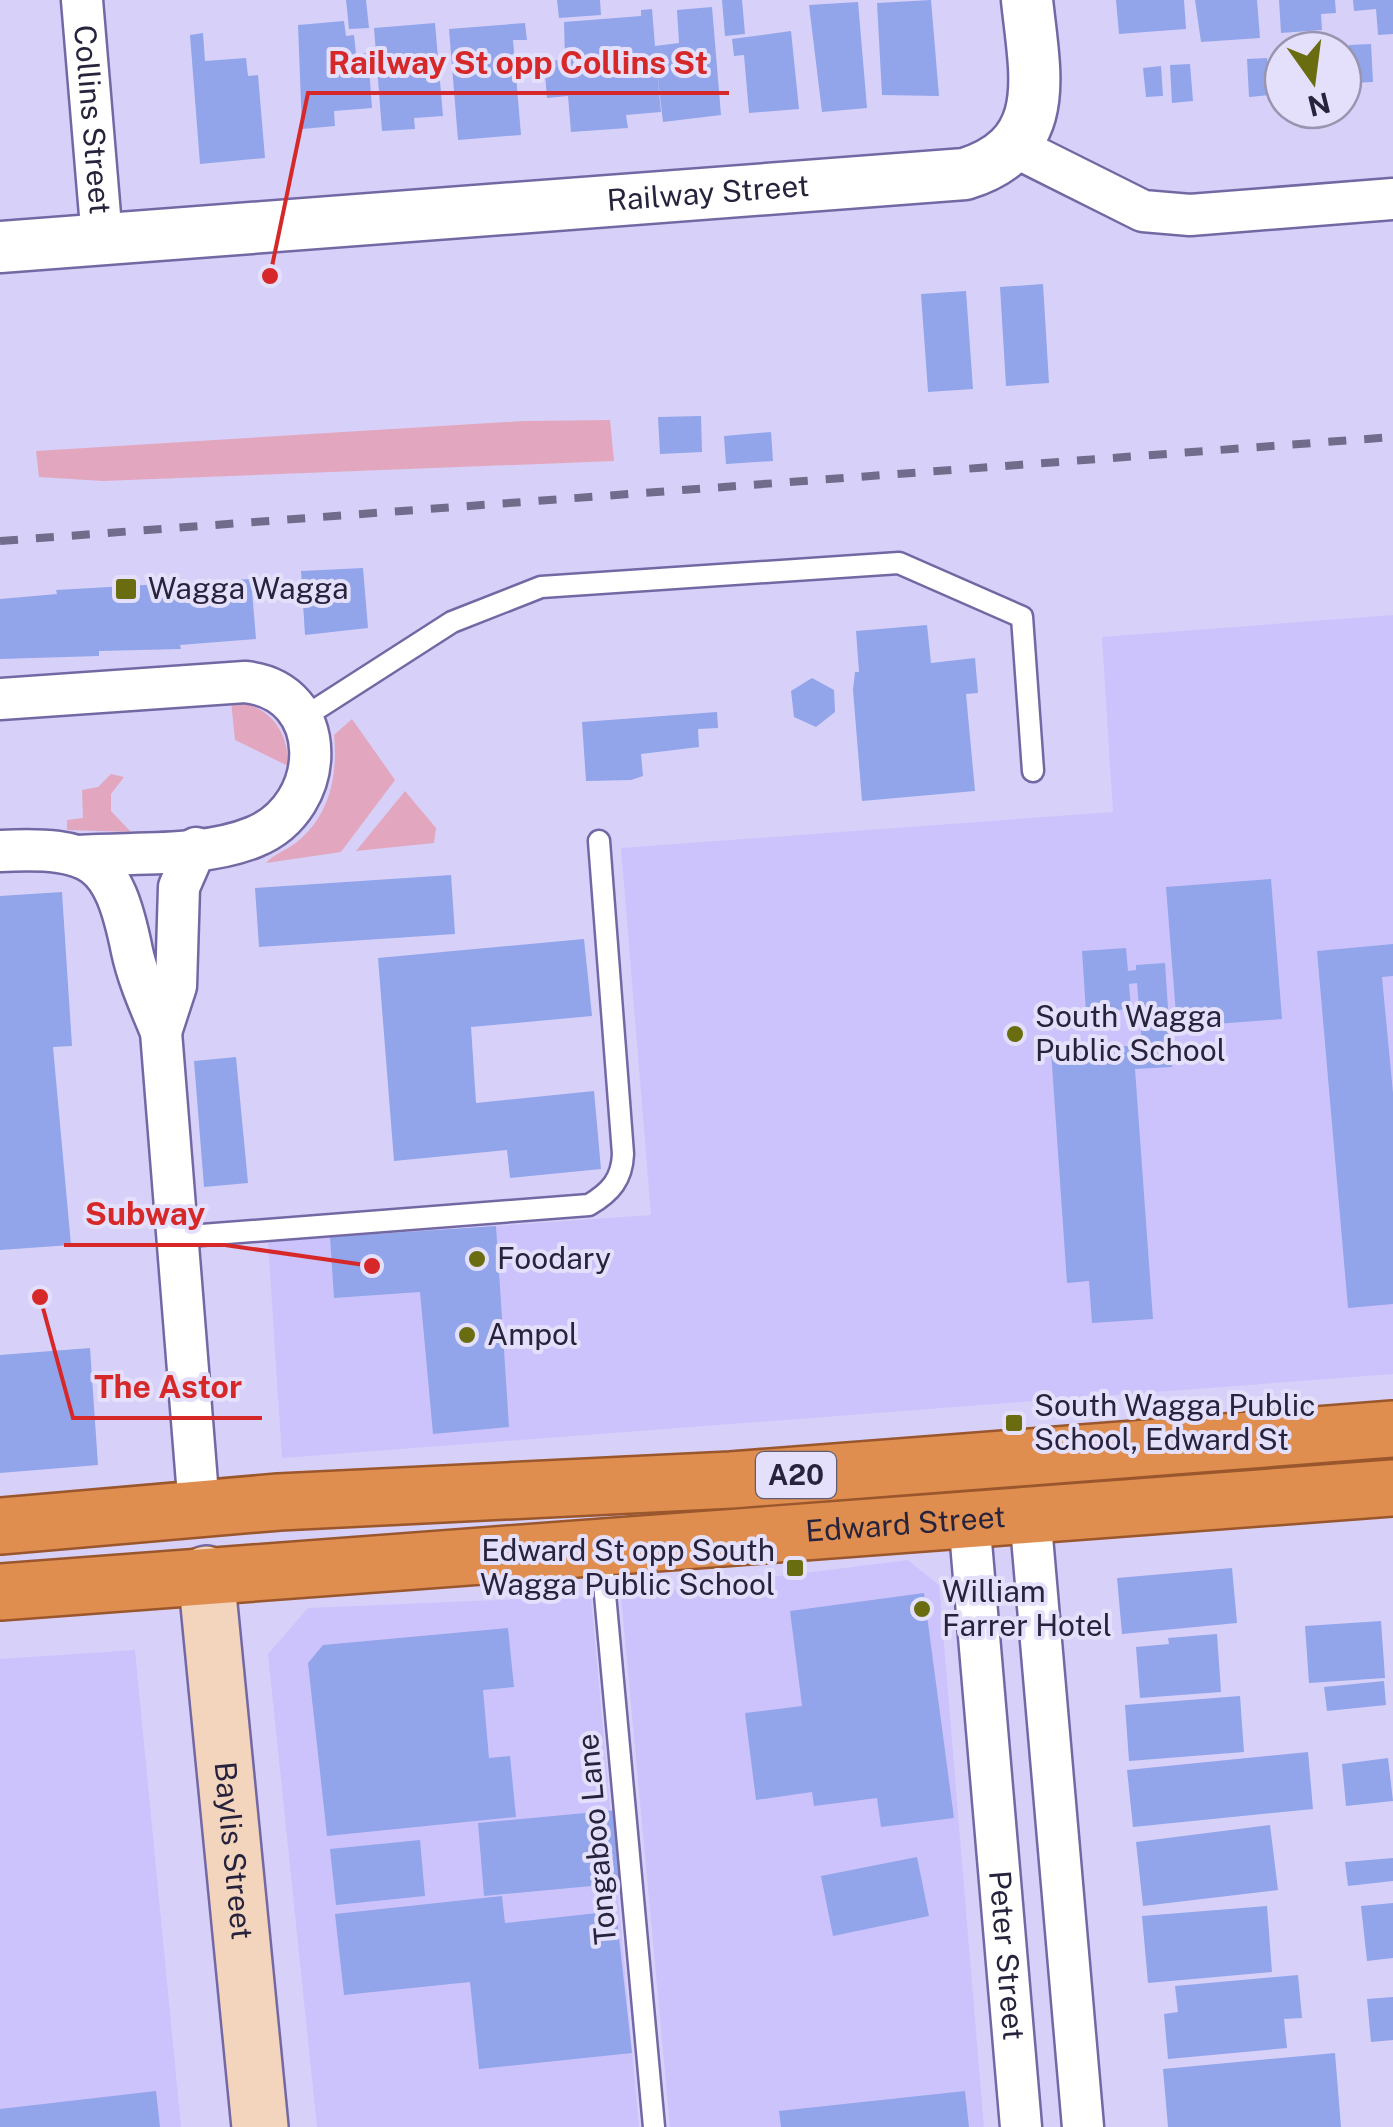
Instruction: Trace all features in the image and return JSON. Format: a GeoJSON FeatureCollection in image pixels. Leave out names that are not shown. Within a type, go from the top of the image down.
{"type":"FeatureCollection","features":[{"type":"Feature","properties":{"kind":"highway","name":"Edward Street"},"geometry":{"type":"LineString","coordinates":[[0,1526],[446,1491],[751,1478],[1393,1429]]}},
{"type":"Feature","properties":{"kind":"highway","name":"Edward Street"},"geometry":{"type":"LineString","coordinates":[[0,1592],[1393,1488]]}},
{"type":"Feature","properties":{"kind":"highway"},"geometry":{"type":"LineString","coordinates":[[199,1508],[206,1574]]}},
{"type":"Feature","properties":{"kind":"main road","name":"Baylis Street"},"geometry":{"type":"LineString","coordinates":[[206,1574],[260,2127]]}},
{"type":"Feature","properties":{"kind":"street","name":"Collins Street"},"geometry":{"type":"LineString","coordinates":[[82,0],[102,239]]}},
{"type":"Feature","properties":{"kind":"street"},"geometry":{"type":"LineString","coordinates":[[1027,0],[1034,98],[1028,126],[1014,147],[1143,211],[1190,214],[1393,200]]}},
{"type":"Feature","properties":{"kind":"street","name":"Railway Street"},"geometry":{"type":"LineString","coordinates":[[0,247],[936,178],[994,165],[1014,147]]}},
{"type":"Feature","properties":{"kind":"street"},"geometry":{"type":"LineString","coordinates":[[0,699],[244,682],[276,693],[301,719],[310,744],[310,772],[294,808],[254,838],[196,848],[79,856],[44,849],[0,851]]}},
{"type":"Feature","properties":{"kind":"street"},"geometry":{"type":"LineString","coordinates":[[161,1032],[176,986],[179,888],[196,848]]}},
{"type":"Feature","properties":{"kind":"street"},"geometry":{"type":"LineString","coordinates":[[79,856],[100,869],[118,892],[140,977],[161,1032],[199,1508]]}},
{"type":"Feature","properties":{"kind":"street","name":"Peter Street"},"geometry":{"type":"LineString","coordinates":[[1030,1514],[1083,2127]]}},
{"type":"Feature","properties":{"kind":"street","name":"Peter Street"},"geometry":{"type":"LineString","coordinates":[[970,1519],[1021,2127]]}},
{"type":"Feature","properties":{"kind":"street","name":"Peter Street"},"geometry":{"type":"LineString","coordinates":[[997,1844],[1058,1838]]}},
{"type":"Feature","properties":{"kind":"street","name":"Peter Street"},"geometry":{"type":"LineString","coordinates":[[1016,2065],[1077,2060]]}},
{"type":"Feature","properties":{"kind":"lane"},"geometry":{"type":"LineString","coordinates":[[301,719],[452,622],[541,587],[899,563],[1022,618],[1033,772]]}},
{"type":"Feature","properties":{"kind":"lane"},"geometry":{"type":"LineString","coordinates":[[176,1237],[589,1205],[604,1196],[617,1182],[623,1154],[599,841]]}},
{"type":"Feature","properties":{"kind":"lane","name":"Tongaboo Lane"},"geometry":{"type":"LineString","coordinates":[[601,1546],[654,2127]]}},
{"type":"Feature","properties":{"kind":"shaded area"},"geometry":{"type":"Polygon","coordinates":[[[610,420],[614,461],[103,481],[39,477],[36,451],[524,421],[610,420]]]}},
{"type":"Feature","properties":{"kind":"shaded area","name":"South Wagga Public School"},"geometry":{"type":"Polygon","coordinates":[[[1393,615],[1393,1374],[282,1458],[268,1242],[651,1215],[621,848],[1113,812],[1102,637],[1393,615]]]}},
{"type":"Feature","properties":{"kind":"shaded area"},"geometry":{"type":"Polygon","coordinates":[[[231,701],[256,707],[274,721],[285,741],[288,766],[235,740],[231,701]]]}},
{"type":"Feature","properties":{"kind":"shaded area"},"geometry":{"type":"Polygon","coordinates":[[[352,719],[395,780],[341,852],[266,863],[297,842],[317,820],[333,779],[334,735],[352,719]]]}},
{"type":"Feature","properties":{"kind":"shaded area"},"geometry":{"type":"Polygon","coordinates":[[[111,774],[124,777],[111,794],[111,811],[131,832],[67,830],[67,820],[83,818],[82,790],[98,787],[111,774]]]}},
{"type":"Feature","properties":{"kind":"shaded area"},"geometry":{"type":"Polygon","coordinates":[[[405,791],[436,828],[434,843],[356,851],[405,791]]]}},
{"type":"Feature","properties":{"kind":"shaded area"},"geometry":{"type":"Polygon","coordinates":[[[908,1560],[939,1585],[984,2127],[670,2127],[621,1596],[908,1560]]]}},
{"type":"Feature","properties":{"kind":"shaded area"},"geometry":{"type":"Polygon","coordinates":[[[591,1596],[639,2127],[317,2127],[268,1654],[308,1608],[591,1596]]]}},
{"type":"Feature","properties":{"kind":"shaded area"},"geometry":{"type":"Polygon","coordinates":[[[135,1650],[181,2127],[0,2127],[0,1659],[135,1650]]]}},
{"type":"Feature","properties":{"kind":"building"},"geometry":{"type":"Polygon","coordinates":[[[346,0],[366,0],[369,28],[349,29],[346,0]]]}},
{"type":"Feature","properties":{"kind":"building"},"geometry":{"type":"Polygon","coordinates":[[[557,0],[600,0],[601,15],[559,18],[557,0]]]}},
{"type":"Feature","properties":{"kind":"building"},"geometry":{"type":"Polygon","coordinates":[[[722,0],[742,0],[745,34],[725,36],[722,0]]]}},
{"type":"Feature","properties":{"kind":"building"},"geometry":{"type":"Polygon","coordinates":[[[931,0],[939,96],[882,95],[877,3],[931,0]]]}},
{"type":"Feature","properties":{"kind":"building"},"geometry":{"type":"Polygon","coordinates":[[[1116,0],[1184,0],[1186,29],[1119,34],[1116,0]]]}},
{"type":"Feature","properties":{"kind":"building"},"geometry":{"type":"Polygon","coordinates":[[[1195,0],[1257,0],[1260,38],[1201,42],[1195,0]]]}},
{"type":"Feature","properties":{"kind":"building"},"geometry":{"type":"Polygon","coordinates":[[[1279,0],[1335,0],[1336,13],[1321,14],[1322,30],[1281,30],[1279,0]]]}},
{"type":"Feature","properties":{"kind":"building"},"geometry":{"type":"Polygon","coordinates":[[[1353,0],[1393,0],[1393,34],[1378,35],[1376,9],[1354,11],[1353,0]]]}},
{"type":"Feature","properties":{"kind":"building"},"geometry":{"type":"Polygon","coordinates":[[[858,2],[867,108],[822,112],[809,5],[858,2]]]}},
{"type":"Feature","properties":{"kind":"building"},"geometry":{"type":"Polygon","coordinates":[[[712,7],[721,115],[663,122],[657,71],[661,112],[626,115],[628,128],[571,132],[568,96],[547,98],[544,61],[565,60],[564,22],[641,16],[641,10],[652,9],[655,46],[679,43],[677,10],[712,7]]]}},
{"type":"Feature","properties":{"kind":"building"},"geometry":{"type":"Polygon","coordinates":[[[344,21],[346,36],[354,35],[356,54],[368,53],[372,108],[334,111],[335,126],[302,129],[298,25],[344,21]]]}},
{"type":"Feature","properties":{"kind":"building"},"geometry":{"type":"Polygon","coordinates":[[[435,23],[443,116],[414,118],[415,129],[382,131],[374,28],[435,23]]]}},
{"type":"Feature","properties":{"kind":"building"},"geometry":{"type":"Polygon","coordinates":[[[525,23],[527,40],[513,40],[521,135],[458,140],[449,29],[525,23]]]}},
{"type":"Feature","properties":{"kind":"building"},"geometry":{"type":"Polygon","coordinates":[[[791,31],[799,109],[749,113],[744,55],[734,56],[732,39],[791,31]]]}},
{"type":"Feature","properties":{"kind":"building"},"geometry":{"type":"Polygon","coordinates":[[[203,33],[205,61],[246,58],[248,76],[258,75],[265,158],[200,164],[190,35],[203,33]]]}},
{"type":"Feature","properties":{"kind":"building"},"geometry":{"type":"Polygon","coordinates":[[[1363,44],[1371,44],[1373,82],[1363,82],[1363,44]]]}},
{"type":"Feature","properties":{"kind":"building"},"geometry":{"type":"Polygon","coordinates":[[[1263,58],[1263,96],[1249,97],[1247,59],[1263,58]]]}},
{"type":"Feature","properties":{"kind":"building"},"geometry":{"type":"Polygon","coordinates":[[[1190,64],[1193,101],[1172,103],[1170,65],[1190,64]]]}},
{"type":"Feature","properties":{"kind":"building"},"geometry":{"type":"Polygon","coordinates":[[[1161,66],[1163,96],[1146,97],[1143,68],[1161,66]]]}},
{"type":"Feature","properties":{"kind":"building"},"geometry":{"type":"Polygon","coordinates":[[[1043,284],[1049,383],[1006,386],[1000,287],[1043,284]]]}},
{"type":"Feature","properties":{"kind":"building"},"geometry":{"type":"Polygon","coordinates":[[[966,291],[973,389],[928,392],[921,294],[966,291]]]}},
{"type":"Feature","properties":{"kind":"building"},"geometry":{"type":"Polygon","coordinates":[[[701,416],[702,452],[660,454],[658,417],[701,416]]]}},
{"type":"Feature","properties":{"kind":"building"},"geometry":{"type":"Polygon","coordinates":[[[771,432],[773,461],[726,464],[724,436],[771,432]]]}},
{"type":"Feature","properties":{"kind":"building"},"geometry":{"type":"Polygon","coordinates":[[[363,568],[368,628],[305,635],[301,571],[363,568]]]}},
{"type":"Feature","properties":{"kind":"building","name":"Wagga Wagga"},"geometry":{"type":"Polygon","coordinates":[[[251,579],[256,639],[180,645],[181,649],[99,651],[99,656],[0,659],[0,599],[57,594],[56,590],[251,579]]]}},
{"type":"Feature","properties":{"kind":"building"},"geometry":{"type":"Polygon","coordinates":[[[927,625],[931,663],[975,658],[978,693],[966,694],[975,791],[862,801],[853,690],[855,672],[859,672],[856,631],[927,625]]]}},
{"type":"Feature","properties":{"kind":"building"},"geometry":{"type":"Polygon","coordinates":[[[812,678],[834,690],[835,712],[816,727],[794,717],[791,691],[812,678]]]}},
{"type":"Feature","properties":{"kind":"building"},"geometry":{"type":"Polygon","coordinates":[[[717,712],[718,728],[698,729],[699,747],[641,754],[643,776],[631,780],[586,781],[582,722],[717,712]]]}},
{"type":"Feature","properties":{"kind":"building"},"geometry":{"type":"Polygon","coordinates":[[[451,875],[455,934],[259,947],[255,888],[451,875]]]}},
{"type":"Feature","properties":{"kind":"building"},"geometry":{"type":"Polygon","coordinates":[[[1271,879],[1282,1019],[1177,1027],[1166,887],[1271,879]]]}},
{"type":"Feature","properties":{"kind":"building"},"geometry":{"type":"Polygon","coordinates":[[[62,892],[72,1046],[53,1047],[71,1245],[0,1250],[0,896],[62,892]]]}},
{"type":"Feature","properties":{"kind":"building"},"geometry":{"type":"Polygon","coordinates":[[[584,939],[592,1016],[471,1027],[476,1103],[594,1091],[601,1169],[510,1178],[507,1150],[394,1161],[378,958],[584,939]]]}},
{"type":"Feature","properties":{"kind":"building"},"geometry":{"type":"Polygon","coordinates":[[[1393,944],[1393,976],[1382,977],[1393,1093],[1393,1304],[1348,1308],[1317,951],[1393,944]]]}},
{"type":"Feature","properties":{"kind":"building"},"geometry":{"type":"Polygon","coordinates":[[[1126,948],[1128,971],[1136,970],[1136,965],[1165,963],[1172,1067],[1135,1069],[1153,1319],[1092,1323],[1089,1281],[1067,1283],[1051,1051],[1142,1045],[1137,983],[1129,984],[1131,1009],[1086,1012],[1082,951],[1126,948]]]}},
{"type":"Feature","properties":{"kind":"building"},"geometry":{"type":"Polygon","coordinates":[[[236,1057],[248,1183],[204,1187],[194,1061],[236,1057]]]}},
{"type":"Feature","properties":{"kind":"building"},"geometry":{"type":"Polygon","coordinates":[[[496,1226],[509,1427],[433,1434],[420,1292],[334,1298],[330,1237],[496,1226]]]}},
{"type":"Feature","properties":{"kind":"building"},"geometry":{"type":"Polygon","coordinates":[[[90,1348],[98,1465],[0,1473],[0,1355],[90,1348]]]}},
{"type":"Feature","properties":{"kind":"building"},"geometry":{"type":"Polygon","coordinates":[[[1232,1568],[1237,1623],[1122,1634],[1117,1578],[1232,1568]]]}},
{"type":"Feature","properties":{"kind":"building"},"geometry":{"type":"Polygon","coordinates":[[[924,1593],[954,1818],[881,1827],[877,1798],[814,1806],[812,1792],[756,1800],[745,1713],[802,1706],[790,1611],[924,1593]]]}},
{"type":"Feature","properties":{"kind":"building"},"geometry":{"type":"Polygon","coordinates":[[[1381,1621],[1385,1678],[1309,1683],[1305,1626],[1381,1621]]]}},
{"type":"Feature","properties":{"kind":"building"},"geometry":{"type":"Polygon","coordinates":[[[508,1628],[514,1687],[483,1690],[489,1758],[510,1756],[516,1817],[327,1836],[308,1663],[323,1645],[508,1628]]]}},
{"type":"Feature","properties":{"kind":"building"},"geometry":{"type":"Polygon","coordinates":[[[1217,1634],[1221,1692],[1140,1698],[1136,1647],[1169,1644],[1168,1638],[1217,1634]]]}},
{"type":"Feature","properties":{"kind":"building"},"geometry":{"type":"Polygon","coordinates":[[[1384,1681],[1386,1705],[1327,1711],[1324,1687],[1384,1681]]]}},
{"type":"Feature","properties":{"kind":"building"},"geometry":{"type":"Polygon","coordinates":[[[1240,1696],[1244,1752],[1129,1761],[1125,1705],[1240,1696]]]}},
{"type":"Feature","properties":{"kind":"building"},"geometry":{"type":"Polygon","coordinates":[[[1308,1752],[1313,1809],[1133,1827],[1127,1770],[1308,1752]]]}},
{"type":"Feature","properties":{"kind":"building"},"geometry":{"type":"Polygon","coordinates":[[[1388,1758],[1393,1801],[1346,1806],[1342,1764],[1388,1758]]]}},
{"type":"Feature","properties":{"kind":"building"},"geometry":{"type":"Polygon","coordinates":[[[617,1810],[624,1883],[484,1896],[478,1823],[617,1810]]]}},
{"type":"Feature","properties":{"kind":"building"},"geometry":{"type":"Polygon","coordinates":[[[1270,1825],[1278,1890],[1143,1906],[1136,1842],[1270,1825]]]}},
{"type":"Feature","properties":{"kind":"building"},"geometry":{"type":"Polygon","coordinates":[[[420,1840],[425,1896],[336,1905],[330,1849],[420,1840]]]}},
{"type":"Feature","properties":{"kind":"building"},"geometry":{"type":"Polygon","coordinates":[[[917,1857],[929,1916],[833,1936],[821,1876],[917,1857]]]}},
{"type":"Feature","properties":{"kind":"building"},"geometry":{"type":"Polygon","coordinates":[[[1393,1858],[1393,1881],[1348,1886],[1345,1862],[1393,1858]]]}},
{"type":"Feature","properties":{"kind":"building"},"geometry":{"type":"Polygon","coordinates":[[[502,1896],[505,1923],[616,1911],[632,2053],[479,2069],[470,1982],[344,1995],[335,1914],[502,1896]]]}},
{"type":"Feature","properties":{"kind":"building"},"geometry":{"type":"Polygon","coordinates":[[[1393,1903],[1393,1958],[1367,1961],[1361,1906],[1393,1903]]]}},
{"type":"Feature","properties":{"kind":"building"},"geometry":{"type":"Polygon","coordinates":[[[1267,1906],[1272,1972],[1148,1983],[1142,1916],[1267,1906]]]}},
{"type":"Feature","properties":{"kind":"building"},"geometry":{"type":"Polygon","coordinates":[[[1298,1975],[1302,2018],[1284,2019],[1287,2048],[1168,2059],[1164,2014],[1178,2012],[1175,1986],[1298,1975]]]}},
{"type":"Feature","properties":{"kind":"building"},"geometry":{"type":"Polygon","coordinates":[[[1393,1997],[1393,2040],[1371,2042],[1367,1999],[1393,1997]]]}},
{"type":"Feature","properties":{"kind":"building"},"geometry":{"type":"Polygon","coordinates":[[[1335,2053],[1341,2127],[1168,2127],[1163,2069],[1335,2053]]]}},
{"type":"Feature","properties":{"kind":"building"},"geometry":{"type":"Polygon","coordinates":[[[156,2091],[160,2127],[0,2127],[0,2109],[156,2091]]]}},
{"type":"Feature","properties":{"kind":"building"},"geometry":{"type":"Polygon","coordinates":[[[965,2091],[969,2127],[781,2127],[779,2111],[965,2091]]]}},
{"type":"Feature","properties":{"kind":"railway"},"geometry":{"type":"LineString","coordinates":[[0,541],[1393,437]]}},
{"type":"Feature","properties":{"kind":"place","name":"Railway St opp Collins St"},"geometry":{"type":"Point","coordinates":[270,276]}},
{"type":"Feature","properties":{"kind":"place","name":"Wagga Wagga"},"geometry":{"type":"Point","coordinates":[126,589]}},
{"type":"Feature","properties":{"kind":"place","name":"South Wagga Public School"},"geometry":{"type":"Point","coordinates":[1015,1034]}},
{"type":"Feature","properties":{"kind":"place","name":"Foodary"},"geometry":{"type":"Point","coordinates":[477,1259]}},
{"type":"Feature","properties":{"kind":"place","name":"Subway"},"geometry":{"type":"Point","coordinates":[372,1266]}},
{"type":"Feature","properties":{"kind":"place","name":"The Astor"},"geometry":{"type":"Point","coordinates":[40,1297]}},
{"type":"Feature","properties":{"kind":"place","name":"Ampol"},"geometry":{"type":"Point","coordinates":[467,1335]}},
{"type":"Feature","properties":{"kind":"place","name":"South Wagga Public School, Edward St"},"geometry":{"type":"Point","coordinates":[1014,1423]}},
{"type":"Feature","properties":{"kind":"place","name":"Edward St opp South Wagga Public School"},"geometry":{"type":"Point","coordinates":[795,1568]}},
{"type":"Feature","properties":{"kind":"place","name":"William Farrer Hotel"},"geometry":{"type":"Point","coordinates":[922,1609]}}]}
